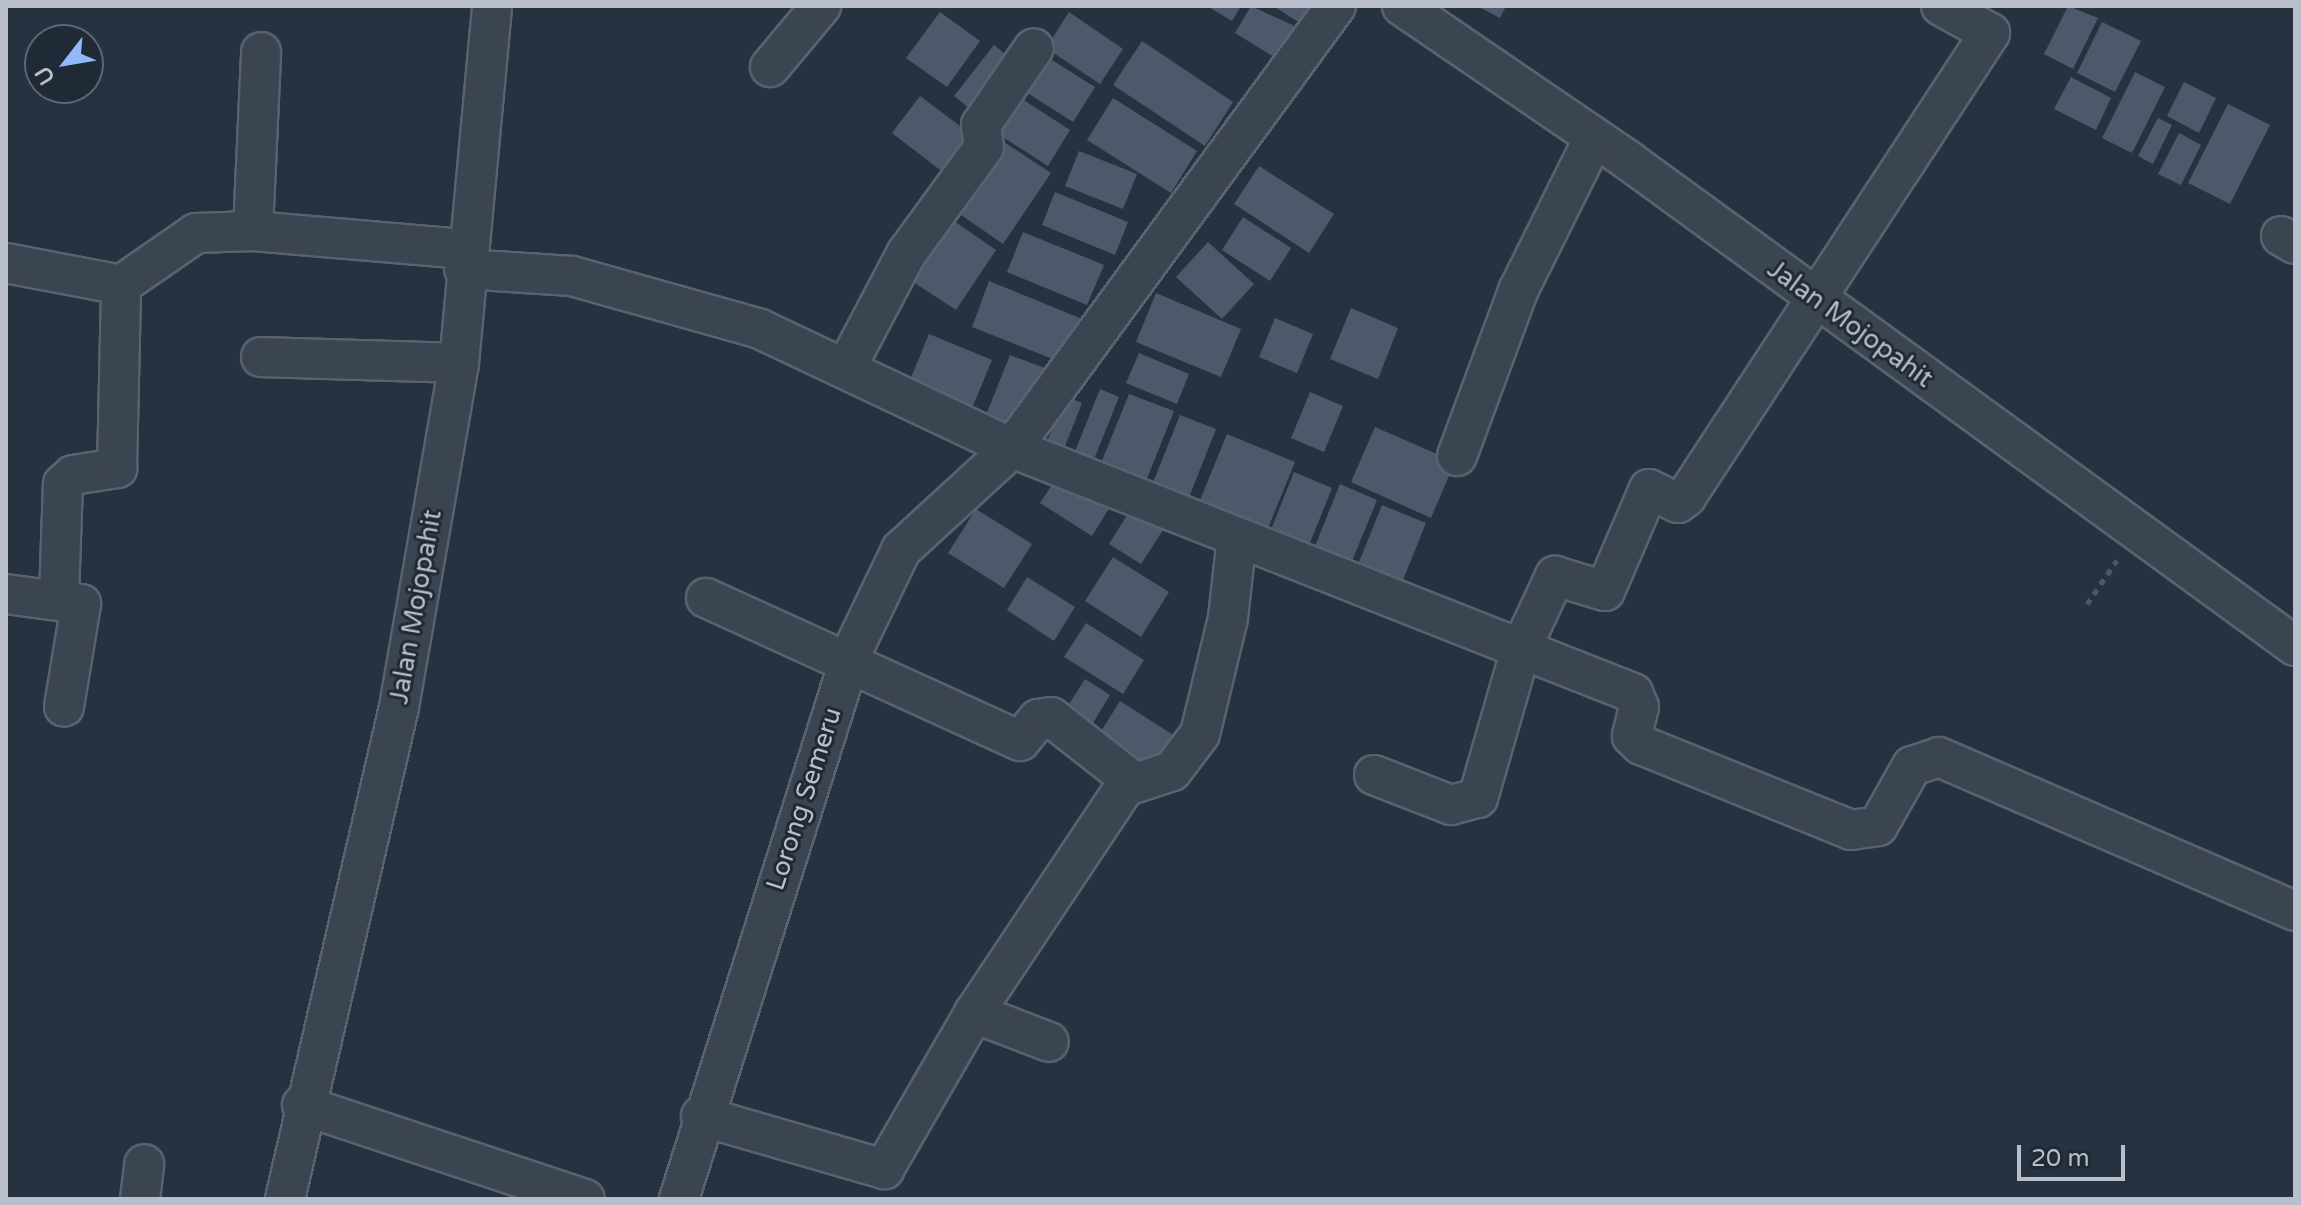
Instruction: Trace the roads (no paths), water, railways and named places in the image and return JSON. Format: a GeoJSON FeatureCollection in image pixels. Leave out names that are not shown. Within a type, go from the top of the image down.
{"type":"FeatureCollection","features":[{"type":"Feature","properties":{"kind":"street","name":"Jalan Mojopahit"},"geometry":{"type":"LineString","coordinates":[[285,1199],[302,1105],[399,707],[459,363],[464,259],[492,6]]}},
{"type":"Feature","properties":{"kind":"street"},"geometry":{"type":"LineString","coordinates":[[770,67],[821,6]]}},
{"type":"Feature","properties":{"kind":"street","name":"Lorong Semeru"},"geometry":{"type":"LineString","coordinates":[[679,1199],[701,1116],[848,663],[906,543],[1012,448],[1336,6]]}},
{"type":"Feature","properties":{"kind":"street","name":"Jalan Mojopahit"},"geometry":{"type":"LineString","coordinates":[[1402,6],[1594,138],[2295,646]]}},
{"type":"Feature","properties":{"kind":"street"},"geometry":{"type":"LineString","coordinates":[[1374,775],[1451,805],[1478,798],[1521,649],[1555,576],[1605,591],[1649,489],[1678,503],[1686,497],[1990,33],[1941,6]]}},
{"type":"Feature","properties":{"kind":"street"},"geometry":{"type":"LineString","coordinates":[[846,368],[906,254],[984,147],[981,125],[1034,48]]}},
{"type":"Feature","properties":{"kind":"street"},"geometry":{"type":"LineString","coordinates":[[253,231],[261,52]]}},
{"type":"Feature","properties":{"kind":"street"},"geometry":{"type":"LineString","coordinates":[[1457,456],[1518,291],[1594,138]]}},
{"type":"Feature","properties":{"kind":"street"},"geometry":{"type":"LineString","coordinates":[[6,263],[121,285],[188,235],[253,231],[572,276],[669,299],[846,368],[1012,448],[1637,696],[1632,736],[1641,745],[1851,830],[1878,826],[1912,766],[1939,757],[2295,911]]}},
{"type":"Feature","properties":{"kind":"street"},"geometry":{"type":"LineString","coordinates":[[59,597],[63,484],[73,475],[117,468],[121,285]]}},
{"type":"Feature","properties":{"kind":"street"},"geometry":{"type":"LineString","coordinates":[[261,357],[459,363]]}},
{"type":"Feature","properties":{"kind":"street"},"geometry":{"type":"LineString","coordinates":[[701,1116],[884,1169],[974,1013],[1130,785],[1172,771],[1200,734],[1228,618],[1237,537]]}},
{"type":"Feature","properties":{"kind":"street"},"geometry":{"type":"LineString","coordinates":[[6,594],[77,600],[85,615],[64,707]]}},
{"type":"Feature","properties":{"kind":"street"},"geometry":{"type":"LineString","coordinates":[[706,598],[1020,741],[1038,719],[1051,717],[1125,769],[1130,785]]}},
{"type":"Feature","properties":{"kind":"street"},"geometry":{"type":"LineString","coordinates":[[974,1013],[1049,1042]]}},
{"type":"Feature","properties":{"kind":"street"},"geometry":{"type":"LineString","coordinates":[[302,1105],[585,1199]]}}]}
